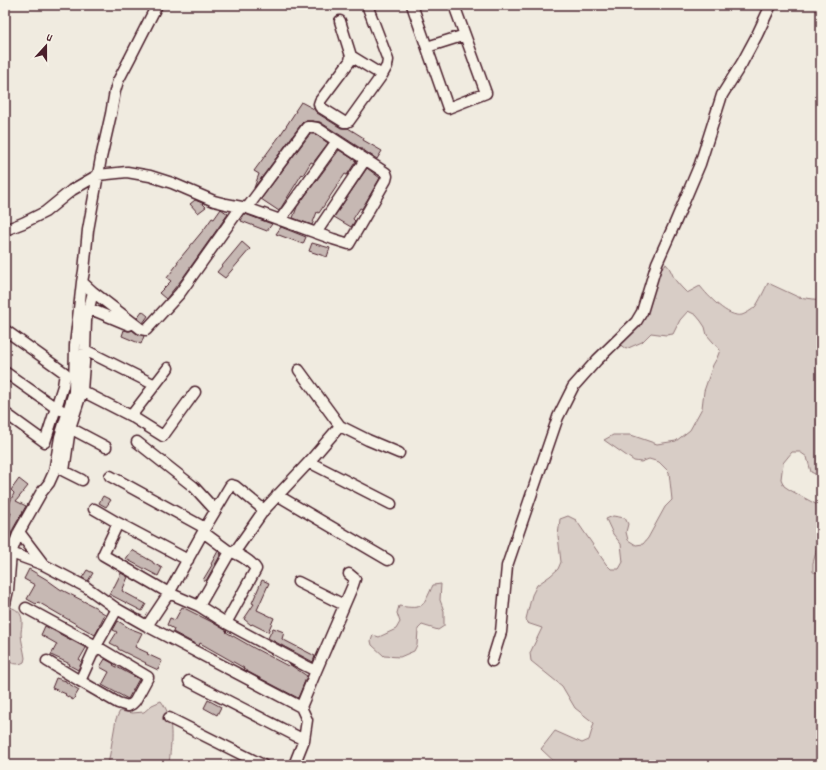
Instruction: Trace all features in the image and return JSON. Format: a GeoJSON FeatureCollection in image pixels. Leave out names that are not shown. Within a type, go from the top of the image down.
{"type":"FeatureCollection","features":[{"type":"Feature","properties":{"kind":"street"},"geometry":{"type":"LineString","coordinates":[[5,604],[8,590],[11,553],[19,532],[41,493],[49,483],[54,472],[60,436],[74,392],[75,345],[88,230],[118,81],[157,5]]}},
{"type":"Feature","properties":{"kind":"street"},"geometry":{"type":"LineString","coordinates":[[340,21],[350,56],[350,61],[319,104],[320,107],[344,122],[347,122],[387,66],[388,60],[367,5]]}},
{"type":"Feature","properties":{"kind":"street"},"geometry":{"type":"LineString","coordinates":[[412,5],[448,108],[486,93],[454,5]]}},
{"type":"Feature","properties":{"kind":"street"},"geometry":{"type":"LineString","coordinates":[[492,661],[501,632],[507,566],[558,417],[572,387],[636,322],[642,312],[657,263],[700,164],[722,95],[757,35],[770,5]]}},
{"type":"Feature","properties":{"kind":"street"},"geometry":{"type":"LineString","coordinates":[[427,47],[465,35]]}},
{"type":"Feature","properties":{"kind":"street"},"geometry":{"type":"LineString","coordinates":[[350,56],[382,75]]}},
{"type":"Feature","properties":{"kind":"street"},"geometry":{"type":"LineString","coordinates":[[5,230],[45,212],[72,190],[98,175],[127,172],[150,176],[172,183],[214,201],[244,207],[348,244],[350,243],[386,180],[386,173],[317,128],[307,127],[244,207],[180,293],[147,329],[141,329],[88,308]]}},
{"type":"Feature","properties":{"kind":"street"},"geometry":{"type":"LineString","coordinates":[[280,220],[337,141]]}},
{"type":"Feature","properties":{"kind":"street"},"geometry":{"type":"LineString","coordinates":[[316,233],[364,160]]}},
{"type":"Feature","properties":{"kind":"street"},"geometry":{"type":"LineString","coordinates":[[82,282],[141,329]]}},
{"type":"Feature","properties":{"kind":"street"},"geometry":{"type":"LineString","coordinates":[[82,480],[64,471],[70,428],[82,391],[86,320],[93,292]]}},
{"type":"Feature","properties":{"kind":"street"},"geometry":{"type":"LineString","coordinates":[[5,330],[65,373],[63,386],[45,442],[5,413]]}},
{"type":"Feature","properties":{"kind":"street"},"geometry":{"type":"LineString","coordinates":[[85,350],[155,385]]}},
{"type":"Feature","properties":{"kind":"street"},"geometry":{"type":"LineString","coordinates":[[131,416],[168,368]]}},
{"type":"Feature","properties":{"kind":"street"},"geometry":{"type":"LineString","coordinates":[[299,370],[340,426],[399,453]]}},
{"type":"Feature","properties":{"kind":"street"},"geometry":{"type":"LineString","coordinates":[[5,372],[56,408],[67,413]]}},
{"type":"Feature","properties":{"kind":"street"},"geometry":{"type":"LineString","coordinates":[[82,391],[131,416],[162,436],[195,392]]}},
{"type":"Feature","properties":{"kind":"street"},"geometry":{"type":"LineString","coordinates":[[199,606],[232,552],[264,510],[340,426]]}},
{"type":"Feature","properties":{"kind":"street"},"geometry":{"type":"LineString","coordinates":[[70,428],[106,447]]}},
{"type":"Feature","properties":{"kind":"street"},"geometry":{"type":"LineString","coordinates":[[137,442],[194,487],[215,510]]}},
{"type":"Feature","properties":{"kind":"street"},"geometry":{"type":"LineString","coordinates":[[309,462],[391,504]]}},
{"type":"Feature","properties":{"kind":"street"},"geometry":{"type":"LineString","coordinates":[[110,476],[204,530],[232,552],[252,564],[256,569],[226,623]]}},
{"type":"Feature","properties":{"kind":"street"},"geometry":{"type":"LineString","coordinates":[[148,626],[188,560],[228,487],[231,485],[235,486],[264,510]]}},
{"type":"Feature","properties":{"kind":"street"},"geometry":{"type":"LineString","coordinates":[[277,495],[388,560]]}},
{"type":"Feature","properties":{"kind":"street"},"geometry":{"type":"LineString","coordinates":[[94,509],[188,560]]}},
{"type":"Feature","properties":{"kind":"street"},"geometry":{"type":"LineString","coordinates":[[118,523],[103,555],[169,593],[199,606],[226,623],[316,671]]}},
{"type":"Feature","properties":{"kind":"street"},"geometry":{"type":"LineString","coordinates":[[19,532],[44,565]]}},
{"type":"Feature","properties":{"kind":"street"},"geometry":{"type":"LineString","coordinates":[[11,553],[44,565],[86,587],[117,609],[301,707],[307,720],[304,740],[294,765]]}},
{"type":"Feature","properties":{"kind":"street"},"geometry":{"type":"LineString","coordinates":[[301,707],[353,585],[355,578],[349,574]]}},
{"type":"Feature","properties":{"kind":"street"},"geometry":{"type":"LineString","coordinates":[[298,582],[344,605]]}},
{"type":"Feature","properties":{"kind":"street"},"geometry":{"type":"LineString","coordinates":[[26,608],[96,646],[148,677],[135,701],[128,706],[118,703],[47,661]]}},
{"type":"Feature","properties":{"kind":"street"},"geometry":{"type":"LineString","coordinates":[[80,681],[96,646],[117,609]]}},
{"type":"Feature","properties":{"kind":"street"},"geometry":{"type":"LineString","coordinates":[[189,681],[304,740]]}},
{"type":"Feature","properties":{"kind":"street"},"geometry":{"type":"LineString","coordinates":[[169,718],[263,765]]}},
{"type":"Feature","properties":{"kind":"shaded area"},"geometry":{"type":"Polygon","coordinates":[[[666,264],[673,277],[687,293],[700,286],[725,310],[737,315],[742,315],[755,307],[768,283],[798,297],[821,300],[821,336],[818,343],[818,351],[821,353],[821,475],[811,472],[807,457],[800,452],[792,452],[783,463],[781,479],[784,486],[821,507],[819,541],[813,563],[813,572],[821,573],[821,765],[558,765],[541,749],[555,731],[582,743],[589,740],[594,723],[575,708],[562,686],[531,661],[530,653],[542,628],[527,623],[526,619],[532,595],[537,585],[558,569],[561,562],[558,536],[560,519],[568,516],[576,520],[611,569],[619,569],[623,562],[621,544],[613,534],[606,519],[613,516],[625,518],[628,524],[626,532],[628,540],[636,545],[643,544],[648,538],[665,507],[672,500],[669,472],[659,462],[649,459],[641,462],[634,461],[604,440],[613,435],[631,435],[657,444],[676,441],[690,430],[702,408],[704,391],[720,350],[707,335],[705,327],[701,321],[696,315],[688,311],[680,320],[673,334],[666,335],[651,333],[642,342],[626,349],[619,344],[641,320],[663,266],[666,264]]]}},
{"type":"Feature","properties":{"kind":"shaded area"},"geometry":{"type":"Polygon","coordinates":[[[441,584],[440,600],[444,611],[444,626],[438,630],[422,625],[418,629],[417,645],[414,651],[400,657],[384,656],[372,645],[371,641],[373,635],[379,637],[396,629],[400,622],[397,613],[399,606],[419,607],[425,602],[433,585],[441,584]]]}},
{"type":"Feature","properties":{"kind":"shaded area"},"geometry":{"type":"Polygon","coordinates":[[[5,606],[18,611],[22,620],[21,636],[25,658],[24,662],[19,664],[14,664],[5,660],[5,606]]]}},
{"type":"Feature","properties":{"kind":"shaded area"},"geometry":{"type":"Polygon","coordinates":[[[161,701],[170,723],[171,740],[169,765],[108,765],[116,719],[120,711],[132,713],[144,712],[152,705],[161,701]]]}},
{"type":"Feature","properties":{"kind":"building"},"geometry":{"type":"Polygon","coordinates":[[[301,102],[314,109],[317,113],[341,128],[348,128],[364,138],[363,140],[382,151],[377,159],[320,122],[304,121],[254,188],[259,174],[254,171],[281,134],[301,102]]]}},
{"type":"Feature","properties":{"kind":"building"},"geometry":{"type":"Polygon","coordinates":[[[310,134],[315,134],[328,143],[313,163],[311,162],[303,175],[302,174],[279,211],[261,199],[310,134]]]}},
{"type":"Feature","properties":{"kind":"building"},"geometry":{"type":"Polygon","coordinates":[[[339,150],[356,161],[347,175],[345,174],[319,213],[317,212],[312,225],[293,218],[297,207],[339,150]]]}},
{"type":"Feature","properties":{"kind":"building"},"geometry":{"type":"Polygon","coordinates":[[[367,168],[380,178],[362,209],[360,208],[353,219],[355,221],[351,227],[334,217],[367,168]]]}},
{"type":"Feature","properties":{"kind":"building"},"geometry":{"type":"Polygon","coordinates":[[[195,200],[202,203],[206,207],[198,213],[190,204],[195,200]]]}},
{"type":"Feature","properties":{"kind":"building"},"geometry":{"type":"Polygon","coordinates":[[[221,209],[228,214],[166,299],[159,293],[171,281],[167,278],[178,263],[177,262],[221,209]]]}},
{"type":"Feature","properties":{"kind":"building"},"geometry":{"type":"Polygon","coordinates":[[[244,214],[272,224],[267,231],[241,221],[244,214]]]}},
{"type":"Feature","properties":{"kind":"building"},"geometry":{"type":"Polygon","coordinates":[[[281,227],[306,237],[303,244],[276,234],[281,227]]]}},
{"type":"Feature","properties":{"kind":"building"},"geometry":{"type":"Polygon","coordinates":[[[242,242],[250,249],[225,278],[217,272],[242,242]]]}},
{"type":"Feature","properties":{"kind":"building"},"geometry":{"type":"Polygon","coordinates":[[[312,243],[330,248],[327,257],[309,251],[312,243]]]}},
{"type":"Feature","properties":{"kind":"building"},"geometry":{"type":"Polygon","coordinates":[[[142,311],[148,316],[143,323],[137,318],[142,311]]]}},
{"type":"Feature","properties":{"kind":"building"},"geometry":{"type":"Polygon","coordinates":[[[124,330],[132,330],[137,334],[144,336],[141,344],[122,336],[124,330]]]}},
{"type":"Feature","properties":{"kind":"building"},"geometry":{"type":"Polygon","coordinates":[[[19,479],[28,486],[16,501],[26,506],[13,529],[8,542],[5,541],[5,529],[11,513],[6,511],[14,493],[11,490],[19,479]]]}},
{"type":"Feature","properties":{"kind":"building"},"geometry":{"type":"Polygon","coordinates":[[[103,496],[111,500],[106,507],[99,503],[103,496]]]}},
{"type":"Feature","properties":{"kind":"building"},"geometry":{"type":"Polygon","coordinates":[[[132,550],[162,568],[158,576],[126,559],[132,550]]]}},
{"type":"Feature","properties":{"kind":"building"},"geometry":{"type":"Polygon","coordinates":[[[218,551],[221,554],[206,581],[203,580],[212,565],[211,564],[218,551]]]}},
{"type":"Feature","properties":{"kind":"building"},"geometry":{"type":"Polygon","coordinates":[[[29,569],[60,589],[97,608],[105,614],[95,635],[38,602],[36,604],[27,599],[35,585],[24,579],[29,569]]]}},
{"type":"Feature","properties":{"kind":"building"},"geometry":{"type":"Polygon","coordinates":[[[87,570],[93,573],[88,581],[82,578],[87,570]]]}},
{"type":"Feature","properties":{"kind":"building"},"geometry":{"type":"Polygon","coordinates":[[[121,573],[128,577],[122,591],[146,604],[142,611],[109,594],[121,573]]]}},
{"type":"Feature","properties":{"kind":"building"},"geometry":{"type":"Polygon","coordinates":[[[262,580],[269,583],[257,610],[274,618],[268,632],[252,624],[251,625],[244,619],[254,604],[252,603],[262,580]]]}},
{"type":"Feature","properties":{"kind":"building"},"geometry":{"type":"Polygon","coordinates":[[[182,607],[210,621],[254,648],[288,666],[289,664],[307,676],[298,698],[243,669],[244,668],[200,643],[199,646],[173,632],[174,629],[167,625],[170,618],[175,620],[182,607]]]}},
{"type":"Feature","properties":{"kind":"building"},"geometry":{"type":"Polygon","coordinates":[[[118,621],[129,628],[142,633],[135,647],[162,661],[158,670],[118,649],[118,647],[110,643],[117,632],[113,630],[118,621]]]}},
{"type":"Feature","properties":{"kind":"building"},"geometry":{"type":"Polygon","coordinates":[[[45,626],[86,648],[79,660],[82,662],[78,670],[69,665],[70,664],[51,655],[57,644],[41,635],[45,626]]]}},
{"type":"Feature","properties":{"kind":"building"},"geometry":{"type":"Polygon","coordinates":[[[273,628],[284,632],[282,639],[315,656],[313,662],[268,638],[273,628]]]}},
{"type":"Feature","properties":{"kind":"building"},"geometry":{"type":"Polygon","coordinates":[[[105,659],[139,679],[128,699],[102,685],[109,672],[100,667],[105,659]]]}},
{"type":"Feature","properties":{"kind":"building"},"geometry":{"type":"Polygon","coordinates":[[[56,678],[66,681],[79,690],[73,700],[65,695],[66,694],[52,688],[56,678]]]}},
{"type":"Feature","properties":{"kind":"building"},"geometry":{"type":"Polygon","coordinates":[[[208,700],[221,707],[217,715],[204,708],[208,700]]]}}]}
